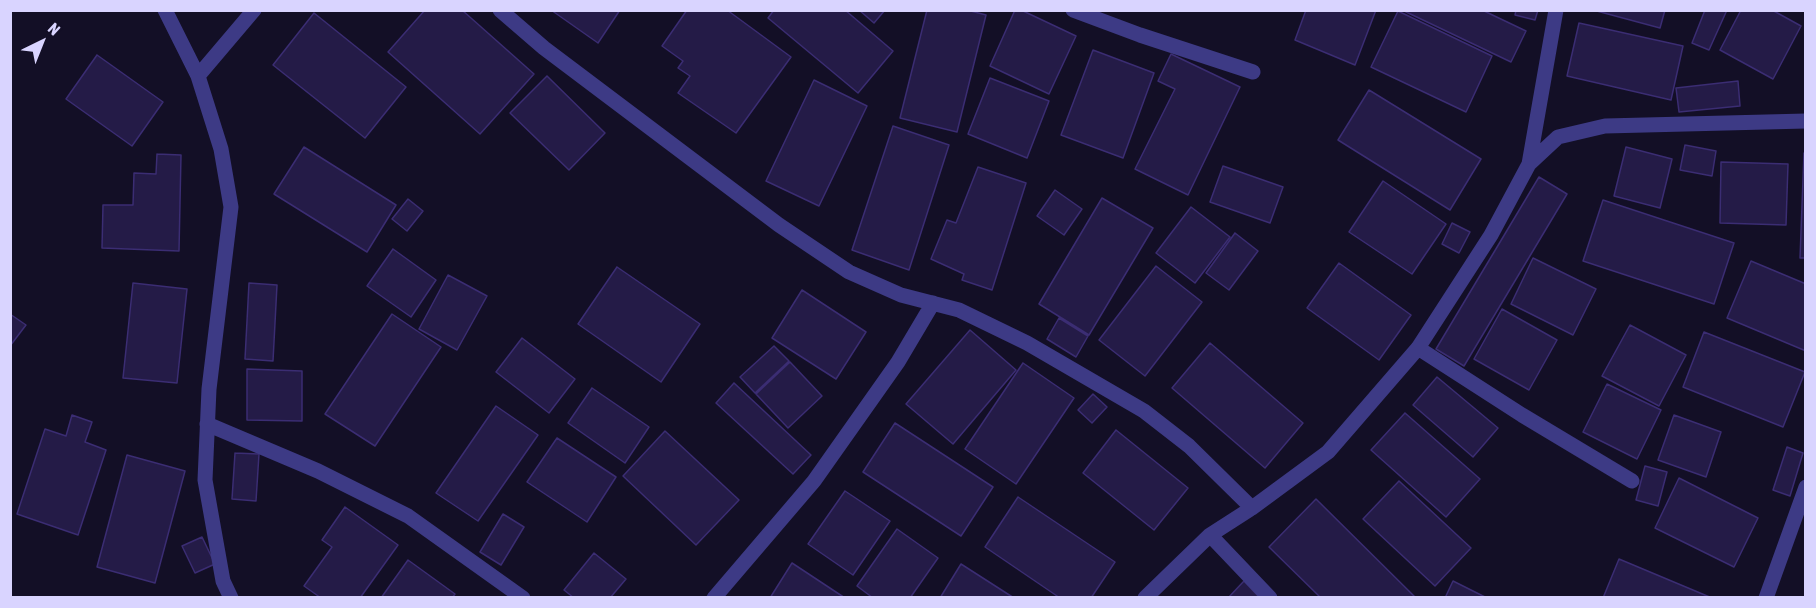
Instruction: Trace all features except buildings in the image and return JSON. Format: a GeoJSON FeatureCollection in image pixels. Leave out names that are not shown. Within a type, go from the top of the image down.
{"type":"FeatureCollection","features":[{"type":"Feature","properties":{"kind":"street"},"geometry":{"type":"LineString","coordinates":[[165,10],[198,76],[222,149],[231,207],[209,389],[205,480],[223,581],[231,597]]}},
{"type":"Feature","properties":{"kind":"street"},"geometry":{"type":"LineString","coordinates":[[198,76],[254,10]]}},
{"type":"Feature","properties":{"kind":"street"},"geometry":{"type":"LineString","coordinates":[[500,10],[544,48],[779,225],[849,272],[901,295],[959,310],[1027,343],[1144,411],[1188,446],[1252,508]]}},
{"type":"Feature","properties":{"kind":"street"},"geometry":{"type":"LineString","coordinates":[[1073,10],[1140,35],[1253,72]]}},
{"type":"Feature","properties":{"kind":"street"},"geometry":{"type":"LineString","coordinates":[[1145,597],[1210,536],[1328,452],[1418,348],[1491,235],[1529,164],[1556,10]]}},
{"type":"Feature","properties":{"kind":"street"},"geometry":{"type":"LineString","coordinates":[[1529,164],[1558,137],[1605,126],[1806,121]]}},
{"type":"Feature","properties":{"kind":"street"},"geometry":{"type":"LineString","coordinates":[[714,597],[814,481],[898,362],[933,303]]}},
{"type":"Feature","properties":{"kind":"street"},"geometry":{"type":"LineString","coordinates":[[1418,348],[1522,415],[1632,481]]}},
{"type":"Feature","properties":{"kind":"street"},"geometry":{"type":"LineString","coordinates":[[207,424],[318,471],[408,516],[523,597]]}},
{"type":"Feature","properties":{"kind":"street"},"geometry":{"type":"LineString","coordinates":[[1766,597],[1806,487]]}},
{"type":"Feature","properties":{"kind":"street"},"geometry":{"type":"LineString","coordinates":[[1210,536],[1270,597]]}}]}
